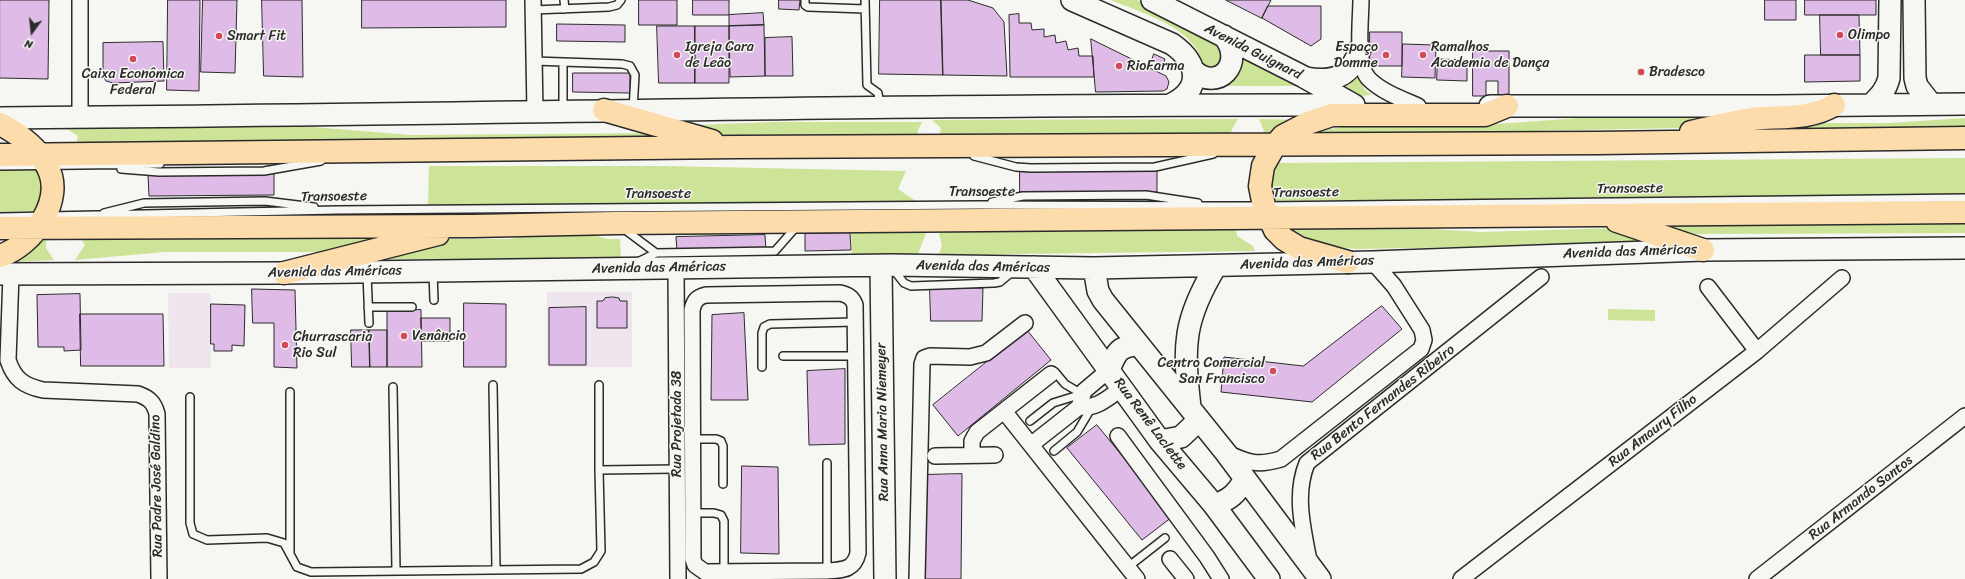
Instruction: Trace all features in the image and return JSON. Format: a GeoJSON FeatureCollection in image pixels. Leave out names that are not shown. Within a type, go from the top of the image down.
{"type":"FeatureCollection","features":[{"type":"Feature","properties":{"kind":"highway"},"geometry":{"type":"LineString","coordinates":[[1598,143],[1610,136],[1689,132],[1752,119],[1806,115],[1824,111],[1834,105]]}},
{"type":"Feature","properties":{"kind":"highway"},"geometry":{"type":"LineString","coordinates":[[1348,262],[1299,248],[1284,239],[1266,212],[1261,177],[1263,166],[1283,136],[1308,123],[1332,115],[1486,115],[1507,106]]}},
{"type":"Feature","properties":{"kind":"highway"},"geometry":{"type":"LineString","coordinates":[[604,110],[736,148]]}},
{"type":"Feature","properties":{"kind":"highway"},"geometry":{"type":"LineString","coordinates":[[0,124],[18,134],[43,160],[52,183],[49,204],[41,222],[19,246],[4,268]]}},
{"type":"Feature","properties":{"kind":"highway"},"geometry":{"type":"LineString","coordinates":[[0,155],[43,160],[736,148],[1272,151],[1598,143],[1965,138]]}},
{"type":"Feature","properties":{"kind":"highway"},"geometry":{"type":"LineString","coordinates":[[0,228],[41,222],[473,226],[1266,212],[1600,215],[1965,212]]}},
{"type":"Feature","properties":{"kind":"highway"},"geometry":{"type":"LineString","coordinates":[[1600,215],[1703,250]]}},
{"type":"Feature","properties":{"kind":"highway"},"geometry":{"type":"LineString","coordinates":[[284,273],[473,226]]}},
{"type":"Feature","properties":{"kind":"main road"},"geometry":{"type":"LineString","coordinates":[[1072,0],[1172,44],[1185,55],[1193,70],[1198,75],[1206,78],[1215,78],[1223,75],[1229,69],[1233,51],[1224,36]]}},
{"type":"Feature","properties":{"kind":"main road","name":"Avenida Guignard"},"geometry":{"type":"LineString","coordinates":[[1152,0],[1304,77],[1354,105]]}},
{"type":"Feature","properties":{"kind":"main road"},"geometry":{"type":"LineString","coordinates":[[1872,104],[1887,87],[1889,78],[1890,0]]}},
{"type":"Feature","properties":{"kind":"main road"},"geometry":{"type":"LineString","coordinates":[[1914,0],[1915,78],[1917,86],[1931,104]]}},
{"type":"Feature","properties":{"kind":"main road"},"geometry":{"type":"LineString","coordinates":[[1304,77],[1329,80],[1340,76],[1350,69],[1356,60],[1360,49]]}},
{"type":"Feature","properties":{"kind":"main road"},"geometry":{"type":"LineString","coordinates":[[1170,105],[1180,100],[1188,92],[1193,83],[1193,70]]}},
{"type":"Feature","properties":{"kind":"main road"},"geometry":{"type":"LineString","coordinates":[[0,118],[604,110],[1170,105],[1507,106],[1965,104]]}},
{"type":"Feature","properties":{"kind":"main road","name":"Avenida das Américas"},"geometry":{"type":"LineString","coordinates":[[4,268],[284,273],[628,269],[676,268],[786,258],[886,266],[1094,268],[1373,262],[1703,250],[1965,248]]}},
{"type":"Feature","properties":{"kind":"main road","name":"Rua Anna Maria Niemeyer"},"geometry":{"type":"LineString","coordinates":[[885,579],[886,266]]}},
{"type":"Feature","properties":{"kind":"main road"},"geometry":{"type":"LineString","coordinates":[[1160,441],[1181,437],[1195,414],[1186,377],[1186,341],[1188,326],[1204,287],[1216,266]]}},
{"type":"Feature","properties":{"kind":"main road","name":"Rua Renê Laclette"},"geometry":{"type":"LineString","coordinates":[[1026,267],[1109,370],[1160,441],[1214,505],[1269,579]]}},
{"type":"Feature","properties":{"kind":"main road"},"geometry":{"type":"LineString","coordinates":[[1094,268],[1098,291],[1138,345],[1226,453],[1309,575]]}},
{"type":"Feature","properties":{"kind":"main road"},"geometry":{"type":"LineString","coordinates":[[1109,370],[1115,355],[1120,349],[1128,345],[1138,345]]}},
{"type":"Feature","properties":{"kind":"main road"},"geometry":{"type":"LineString","coordinates":[[1214,505],[1231,498],[1237,492],[1245,479]]}},
{"type":"Feature","properties":{"kind":"street"},"geometry":{"type":"LineString","coordinates":[[80,0],[80,118]]}},
{"type":"Feature","properties":{"kind":"street"},"geometry":{"type":"LineString","coordinates":[[1361,0],[1360,49],[1363,69],[1368,79],[1384,90],[1418,106]]}},
{"type":"Feature","properties":{"kind":"street"},"geometry":{"type":"LineString","coordinates":[[533,5],[536,112]]}},
{"type":"Feature","properties":{"kind":"street","name":"Rua Bento Fernandes Ribeiro"},"geometry":{"type":"LineString","coordinates":[[1226,453],[1256,464],[1281,460],[1421,349],[1424,340],[1422,330],[1394,286],[1373,262]]}},
{"type":"Feature","properties":{"kind":"street","name":"Rua Padre José Galdino"},"geometry":{"type":"LineString","coordinates":[[4,268],[8,360],[6,372],[31,387],[43,390],[138,394],[147,397],[154,405],[157,414],[158,579]]}},
{"type":"Feature","properties":{"kind":"street","name":"Rua Projetada 38"},"geometry":{"type":"LineString","coordinates":[[676,268],[678,579]]}},
{"type":"Feature","properties":{"kind":"street","name":"Rua Bento Fernandes Ribeiro"},"geometry":{"type":"LineString","coordinates":[[1309,575],[1300,501],[1300,484],[1307,463],[1542,277]]}},
{"type":"Feature","properties":{"kind":"street","name":"Rua Amaury Filho"},"geometry":{"type":"LineString","coordinates":[[1461,579],[1757,351],[1842,278]]}},
{"type":"Feature","properties":{"kind":"street"},"geometry":{"type":"LineString","coordinates":[[1708,287],[1757,351]]}},
{"type":"Feature","properties":{"kind":"street"},"geometry":{"type":"LineString","coordinates":[[840,293],[853,299],[856,322],[858,553],[856,561],[851,567],[844,570],[796,575],[706,572],[695,565],[693,559],[692,310],[694,302],[698,297],[706,295],[840,293]]}},
{"type":"Feature","properties":{"kind":"street"},"geometry":{"type":"LineString","coordinates":[[917,579],[922,364],[924,358],[930,356],[978,356],[986,353],[1025,323]]}},
{"type":"Feature","properties":{"kind":"street"},"geometry":{"type":"LineString","coordinates":[[1032,444],[1084,403],[1109,370]]}},
{"type":"Feature","properties":{"kind":"street"},"geometry":{"type":"LineString","coordinates":[[972,455],[973,436],[1051,374]]}},
{"type":"Feature","properties":{"kind":"street"},"geometry":{"type":"LineString","coordinates":[[1084,403],[1122,388]]}},
{"type":"Feature","properties":{"kind":"street"},"geometry":{"type":"LineString","coordinates":[[1004,411],[1032,444],[1137,579]]}},
{"type":"Feature","properties":{"kind":"street","name":"Rua Armando Santos"},"geometry":{"type":"LineString","coordinates":[[1757,579],[1965,416]]}},
{"type":"Feature","properties":{"kind":"street"},"geometry":{"type":"LineString","coordinates":[[1118,436],[1207,557],[1221,579]]}},
{"type":"Feature","properties":{"kind":"street"},"geometry":{"type":"LineString","coordinates":[[934,456],[995,455]]}},
{"type":"Feature","properties":{"kind":"street"},"geometry":{"type":"LineString","coordinates":[[1170,559],[1186,579]]}},
{"type":"Feature","properties":{"kind":"lane"},"geometry":{"type":"LineString","coordinates":[[564,0],[565,9]]}},
{"type":"Feature","properties":{"kind":"lane"},"geometry":{"type":"LineString","coordinates":[[533,5],[565,9],[609,7],[617,5],[621,0]]}},
{"type":"Feature","properties":{"kind":"lane"},"geometry":{"type":"LineString","coordinates":[[804,0],[805,5],[808,7],[865,9]]}},
{"type":"Feature","properties":{"kind":"lane"},"geometry":{"type":"LineString","coordinates":[[865,0],[867,85],[878,93],[880,108]]}},
{"type":"Feature","properties":{"kind":"lane"},"geometry":{"type":"LineString","coordinates":[[534,61],[622,64],[630,66],[635,75],[634,110]]}},
{"type":"Feature","properties":{"kind":"lane"},"geometry":{"type":"LineString","coordinates":[[563,62],[563,111]]}},
{"type":"Feature","properties":{"kind":"lane"},"geometry":{"type":"LineString","coordinates":[[1006,156],[971,156],[1016,167],[1039,168],[1155,167],[1217,154],[1173,154]]}},
{"type":"Feature","properties":{"kind":"lane"},"geometry":{"type":"LineString","coordinates":[[0,166],[43,160],[158,172],[264,171],[327,160],[272,161]]}},
{"type":"Feature","properties":{"kind":"lane"},"geometry":{"type":"LineString","coordinates":[[91,166],[170,164]]}},
{"type":"Feature","properties":{"kind":"lane"},"geometry":{"type":"LineString","coordinates":[[978,205],[1023,196],[1146,194],[1215,206]]}},
{"type":"Feature","properties":{"kind":"lane","name":"Transoeste"},"geometry":{"type":"LineString","coordinates":[[0,217],[41,222],[95,216],[337,210],[978,205],[1215,206],[1266,212],[1965,198]]}},
{"type":"Feature","properties":{"kind":"lane"},"geometry":{"type":"LineString","coordinates":[[95,216],[144,203],[265,201],[337,210]]}},
{"type":"Feature","properties":{"kind":"lane"},"geometry":{"type":"LineString","coordinates":[[616,223],[656,252],[786,258],[802,221]]}},
{"type":"Feature","properties":{"kind":"lane"},"geometry":{"type":"LineString","coordinates":[[628,269],[656,252]]}},
{"type":"Feature","properties":{"kind":"lane"},"geometry":{"type":"LineString","coordinates":[[433,271],[434,300]]}},
{"type":"Feature","properties":{"kind":"lane"},"geometry":{"type":"LineString","coordinates":[[367,272],[369,323]]}},
{"type":"Feature","properties":{"kind":"lane"},"geometry":{"type":"LineString","coordinates":[[368,307],[412,307]]}},
{"type":"Feature","properties":{"kind":"lane"},"geometry":{"type":"LineString","coordinates":[[762,367],[762,333],[764,327],[770,324],[856,322]]}},
{"type":"Feature","properties":{"kind":"lane"},"geometry":{"type":"LineString","coordinates":[[783,356],[856,356]]}},
{"type":"Feature","properties":{"kind":"lane"},"geometry":{"type":"LineString","coordinates":[[1051,374],[1055,372],[1084,403],[1082,426],[1054,450]]}},
{"type":"Feature","properties":{"kind":"lane"},"geometry":{"type":"LineString","coordinates":[[493,385],[496,569]]}},
{"type":"Feature","properties":{"kind":"lane"},"geometry":{"type":"LineString","coordinates":[[190,397],[190,523],[193,534],[207,540],[266,538],[284,542],[297,567],[311,572],[581,569],[594,562],[601,551],[599,385]]}},
{"type":"Feature","properties":{"kind":"lane"},"geometry":{"type":"LineString","coordinates":[[393,387],[396,570]]}},
{"type":"Feature","properties":{"kind":"lane"},"geometry":{"type":"LineString","coordinates":[[290,392],[290,554]]}},
{"type":"Feature","properties":{"kind":"lane"},"geometry":{"type":"LineString","coordinates":[[1030,421],[1053,403],[1084,403]]}},
{"type":"Feature","properties":{"kind":"lane"},"geometry":{"type":"LineString","coordinates":[[693,439],[716,438],[721,441],[723,446],[723,484]]}},
{"type":"Feature","properties":{"kind":"lane"},"geometry":{"type":"LineString","coordinates":[[827,463],[827,571]]}},
{"type":"Feature","properties":{"kind":"lane"},"geometry":{"type":"LineString","coordinates":[[599,470],[677,469]]}},
{"type":"Feature","properties":{"kind":"lane"},"geometry":{"type":"LineString","coordinates":[[694,512],[714,513],[721,515],[724,521],[724,573]]}},
{"type":"Feature","properties":{"kind":"lane"},"geometry":{"type":"LineString","coordinates":[[1128,567],[1165,538]]}},
{"type":"Feature","properties":{"kind":"shaded area"},"geometry":{"type":"Polygon","coordinates":[[[547,292],[632,292],[632,367],[547,367],[547,292]]]}},
{"type":"Feature","properties":{"kind":"shaded area"},"geometry":{"type":"Polygon","coordinates":[[[168,293],[211,293],[211,368],[169,368],[168,293]]]}},
{"type":"Feature","properties":{"kind":"green space"},"geometry":{"type":"Polygon","coordinates":[[[1111,0],[1137,0],[1305,86],[1204,86],[1204,67],[1198,52],[1188,39],[1160,20],[1111,0]]]}},
{"type":"Feature","properties":{"kind":"green space"},"geometry":{"type":"Polygon","coordinates":[[[1357,76],[1365,90],[1372,95],[1357,96],[1341,87],[1347,86],[1357,76]]]}},
{"type":"Feature","properties":{"kind":"green space"},"geometry":{"type":"Polygon","coordinates":[[[1719,114],[1716,120],[1678,128],[1534,131],[1445,137],[1300,139],[1330,129],[1349,126],[1496,124],[1622,115],[1719,114]]]}},
{"type":"Feature","properties":{"kind":"green space"},"geometry":{"type":"Polygon","coordinates":[[[1965,118],[1965,134],[1715,137],[1747,123],[1889,123],[1965,118]]]}},
{"type":"Feature","properties":{"kind":"green space"},"geometry":{"type":"Polygon","coordinates":[[[1238,119],[1231,131],[1236,139],[938,140],[941,128],[932,120],[1238,119]]]}},
{"type":"Feature","properties":{"kind":"green space"},"geometry":{"type":"Polygon","coordinates":[[[1259,119],[1298,120],[1273,140],[1256,140],[1264,131],[1259,119]]]}},
{"type":"Feature","properties":{"kind":"green space"},"geometry":{"type":"Polygon","coordinates":[[[775,122],[922,122],[917,132],[925,141],[837,135],[721,135],[694,125],[775,122]]]}},
{"type":"Feature","properties":{"kind":"green space"},"geometry":{"type":"Polygon","coordinates":[[[300,126],[411,135],[668,133],[697,141],[75,147],[78,136],[64,127],[300,126]]]}},
{"type":"Feature","properties":{"kind":"green space"},"geometry":{"type":"Polygon","coordinates":[[[1965,158],[1965,195],[1272,201],[1271,196],[1272,182],[1277,163],[1965,158]]]}},
{"type":"Feature","properties":{"kind":"green space"},"geometry":{"type":"Polygon","coordinates":[[[429,166],[664,166],[906,171],[898,189],[917,202],[428,206],[429,166]]]}},
{"type":"Feature","properties":{"kind":"green space"},"geometry":{"type":"Polygon","coordinates":[[[36,169],[42,182],[40,211],[0,212],[0,170],[36,169]]]}},
{"type":"Feature","properties":{"kind":"green space"},"geometry":{"type":"Polygon","coordinates":[[[1965,220],[1965,233],[1695,234],[1647,223],[1965,220]]]}},
{"type":"Feature","properties":{"kind":"green space"},"geometry":{"type":"Polygon","coordinates":[[[1363,225],[1482,232],[1617,228],[1688,243],[1358,249],[1319,244],[1303,237],[1285,226],[1363,225]]]}},
{"type":"Feature","properties":{"kind":"green space"},"geometry":{"type":"Polygon","coordinates":[[[851,228],[920,228],[926,233],[918,254],[852,254],[851,228]]]}},
{"type":"Feature","properties":{"kind":"green space"},"geometry":{"type":"Polygon","coordinates":[[[943,228],[1236,228],[1237,236],[1253,246],[1255,251],[939,255],[942,245],[939,234],[943,228]]]}},
{"type":"Feature","properties":{"kind":"green space"},"geometry":{"type":"Polygon","coordinates":[[[411,231],[322,252],[165,252],[75,260],[85,245],[77,232],[411,231]]]}},
{"type":"Feature","properties":{"kind":"green space"},"geometry":{"type":"Polygon","coordinates":[[[561,231],[585,232],[607,239],[620,239],[621,260],[361,259],[444,239],[510,239],[561,231]]]}},
{"type":"Feature","properties":{"kind":"green space"},"geometry":{"type":"Polygon","coordinates":[[[46,234],[46,248],[54,260],[15,262],[29,252],[46,234]]]}},
{"type":"Feature","properties":{"kind":"green space"},"geometry":{"type":"Polygon","coordinates":[[[1608,309],[1655,310],[1655,321],[1608,320],[1608,309]]]}},
{"type":"Feature","properties":{"kind":"building"},"geometry":{"type":"Polygon","coordinates":[[[0,0],[49,0],[48,79],[0,78],[0,0]]]}},
{"type":"Feature","properties":{"kind":"building"},"geometry":{"type":"Polygon","coordinates":[[[168,0],[200,0],[199,91],[167,90],[168,0]]]}},
{"type":"Feature","properties":{"kind":"building","name":"Smart Fit"},"geometry":{"type":"Polygon","coordinates":[[[203,0],[237,0],[235,73],[201,72],[203,0]]]}},
{"type":"Feature","properties":{"kind":"building"},"geometry":{"type":"Polygon","coordinates":[[[262,0],[302,0],[303,77],[264,76],[262,0]]]}},
{"type":"Feature","properties":{"kind":"building"},"geometry":{"type":"Polygon","coordinates":[[[362,0],[506,0],[506,27],[362,28],[362,0]]]}},
{"type":"Feature","properties":{"kind":"building"},"geometry":{"type":"Polygon","coordinates":[[[639,0],[677,0],[677,25],[639,25],[639,0]]]}},
{"type":"Feature","properties":{"kind":"building"},"geometry":{"type":"Polygon","coordinates":[[[693,0],[729,0],[729,15],[693,15],[693,0]]]}},
{"type":"Feature","properties":{"kind":"building"},"geometry":{"type":"Polygon","coordinates":[[[779,0],[800,0],[799,10],[779,9],[779,0]]]}},
{"type":"Feature","properties":{"kind":"building"},"geometry":{"type":"Polygon","coordinates":[[[880,0],[941,0],[943,75],[879,74],[880,0]]]}},
{"type":"Feature","properties":{"kind":"building"},"geometry":{"type":"Polygon","coordinates":[[[941,0],[968,0],[993,8],[1004,22],[1007,76],[943,75],[941,0]]]}},
{"type":"Feature","properties":{"kind":"building"},"geometry":{"type":"Polygon","coordinates":[[[1226,0],[1271,0],[1262,18],[1226,0]]]}},
{"type":"Feature","properties":{"kind":"building"},"geometry":{"type":"Polygon","coordinates":[[[1765,0],[1796,0],[1796,20],[1765,20],[1765,0]]]}},
{"type":"Feature","properties":{"kind":"building"},"geometry":{"type":"Polygon","coordinates":[[[1805,0],[1876,0],[1876,15],[1805,15],[1805,0]]]}},
{"type":"Feature","properties":{"kind":"building"},"geometry":{"type":"Polygon","coordinates":[[[1268,6],[1321,6],[1321,39],[1311,46],[1262,18],[1268,6]]]}},
{"type":"Feature","properties":{"kind":"building"},"geometry":{"type":"Polygon","coordinates":[[[763,13],[764,25],[729,26],[729,15],[763,13]]]}},
{"type":"Feature","properties":{"kind":"building"},"geometry":{"type":"Polygon","coordinates":[[[1019,14],[1019,23],[1031,23],[1032,30],[1044,29],[1044,37],[1055,35],[1056,43],[1066,41],[1068,50],[1078,48],[1079,56],[1093,56],[1094,77],[1010,77],[1009,15],[1019,14]]]}},
{"type":"Feature","properties":{"kind":"building","name":"Olimpo"},"geometry":{"type":"Polygon","coordinates":[[[1820,15],[1859,15],[1860,55],[1821,55],[1820,15]]]}},
{"type":"Feature","properties":{"kind":"building"},"geometry":{"type":"Polygon","coordinates":[[[557,24],[625,25],[625,42],[557,41],[557,24]]]}},
{"type":"Feature","properties":{"kind":"building"},"geometry":{"type":"Polygon","coordinates":[[[764,25],[765,76],[730,77],[729,26],[764,25]]]}},
{"type":"Feature","properties":{"kind":"building","name":"Igreja Cara de Leão"},"geometry":{"type":"Polygon","coordinates":[[[657,26],[695,26],[695,83],[659,83],[657,26]]]}},
{"type":"Feature","properties":{"kind":"building"},"geometry":{"type":"Polygon","coordinates":[[[695,26],[729,26],[729,83],[695,83],[695,26]]]}},
{"type":"Feature","properties":{"kind":"building","name":"Espaço Domme"},"geometry":{"type":"Polygon","coordinates":[[[1370,32],[1402,32],[1402,66],[1370,66],[1370,32]]]}},
{"type":"Feature","properties":{"kind":"building"},"geometry":{"type":"Polygon","coordinates":[[[792,37],[793,76],[765,76],[765,38],[792,37]]]}},
{"type":"Feature","properties":{"kind":"building","name":"RioFarma"},"geometry":{"type":"Polygon","coordinates":[[[1091,39],[1166,76],[1169,82],[1167,89],[1163,91],[1096,92],[1091,39]]]}},
{"type":"Feature","properties":{"kind":"building","name":"Caixa Econômica Federal"},"geometry":{"type":"Polygon","coordinates":[[[163,42],[164,81],[113,83],[106,81],[103,76],[103,43],[163,42]]]}},
{"type":"Feature","properties":{"kind":"building"},"geometry":{"type":"Polygon","coordinates":[[[1403,44],[1436,45],[1435,78],[1402,77],[1403,44]]]}},
{"type":"Feature","properties":{"kind":"building"},"geometry":{"type":"Polygon","coordinates":[[[1473,51],[1509,51],[1509,95],[1498,95],[1498,81],[1486,81],[1486,96],[1473,96],[1473,51]]]}},
{"type":"Feature","properties":{"kind":"building"},"geometry":{"type":"Polygon","coordinates":[[[1154,54],[1165,59],[1163,65],[1152,60],[1154,54]]]}},
{"type":"Feature","properties":{"kind":"building"},"geometry":{"type":"Polygon","coordinates":[[[1805,55],[1860,55],[1860,81],[1805,82],[1805,55]]]}},
{"type":"Feature","properties":{"kind":"building"},"geometry":{"type":"Polygon","coordinates":[[[1438,59],[1467,60],[1467,81],[1437,80],[1438,59]]]}},
{"type":"Feature","properties":{"kind":"building"},"geometry":{"type":"Polygon","coordinates":[[[573,73],[630,73],[630,93],[573,92],[573,73]]]}},
{"type":"Feature","properties":{"kind":"building"},"geometry":{"type":"Polygon","coordinates":[[[1020,171],[1157,171],[1157,192],[1020,192],[1020,171]]]}},
{"type":"Feature","properties":{"kind":"building"},"geometry":{"type":"Polygon","coordinates":[[[274,174],[274,195],[149,196],[148,175],[274,174]]]}},
{"type":"Feature","properties":{"kind":"building"},"geometry":{"type":"Polygon","coordinates":[[[850,233],[851,250],[805,251],[805,234],[850,233]]]}},
{"type":"Feature","properties":{"kind":"building"},"geometry":{"type":"Polygon","coordinates":[[[765,235],[766,250],[677,251],[676,237],[765,235]]]}},
{"type":"Feature","properties":{"kind":"building"},"geometry":{"type":"Polygon","coordinates":[[[930,288],[983,288],[982,321],[931,321],[930,288]]]}},
{"type":"Feature","properties":{"kind":"building","name":"Churrascaria Rio Sul"},"geometry":{"type":"Polygon","coordinates":[[[252,289],[295,290],[297,368],[274,367],[274,323],[253,323],[252,289]]]}},
{"type":"Feature","properties":{"kind":"building"},"geometry":{"type":"Polygon","coordinates":[[[80,294],[81,350],[64,351],[64,347],[38,347],[37,295],[80,294]]]}},
{"type":"Feature","properties":{"kind":"building"},"geometry":{"type":"Polygon","coordinates":[[[605,298],[619,298],[620,301],[627,301],[627,328],[597,328],[597,301],[603,301],[605,298]]]}},
{"type":"Feature","properties":{"kind":"building"},"geometry":{"type":"Polygon","coordinates":[[[464,303],[506,304],[506,367],[464,367],[464,303]]]}},
{"type":"Feature","properties":{"kind":"building"},"geometry":{"type":"Polygon","coordinates":[[[211,304],[245,305],[244,346],[232,345],[232,351],[214,351],[214,344],[211,344],[211,304]]]}},
{"type":"Feature","properties":{"kind":"building"},"geometry":{"type":"Polygon","coordinates":[[[1382,306],[1402,329],[1312,402],[1221,392],[1224,357],[1303,366],[1382,306]]]}},
{"type":"Feature","properties":{"kind":"building"},"geometry":{"type":"Polygon","coordinates":[[[586,307],[586,365],[549,365],[549,308],[586,307]]]}},
{"type":"Feature","properties":{"kind":"building","name":"Venâncio"},"geometry":{"type":"Polygon","coordinates":[[[421,310],[422,367],[387,367],[387,311],[421,310]]]}},
{"type":"Feature","properties":{"kind":"building"},"geometry":{"type":"Polygon","coordinates":[[[744,313],[748,400],[711,400],[712,315],[744,313]]]}},
{"type":"Feature","properties":{"kind":"building"},"geometry":{"type":"Polygon","coordinates":[[[80,314],[163,314],[164,366],[81,366],[80,314]]]}},
{"type":"Feature","properties":{"kind":"building"},"geometry":{"type":"Polygon","coordinates":[[[421,318],[450,318],[450,341],[422,341],[421,318]]]}},
{"type":"Feature","properties":{"kind":"building"},"geometry":{"type":"Polygon","coordinates":[[[351,330],[369,330],[370,367],[352,367],[351,330]]]}},
{"type":"Feature","properties":{"kind":"building"},"geometry":{"type":"Polygon","coordinates":[[[369,330],[387,330],[387,367],[370,367],[369,330]]]}},
{"type":"Feature","properties":{"kind":"building"},"geometry":{"type":"Polygon","coordinates":[[[1027,330],[1051,360],[958,436],[933,405],[1027,330]]]}},
{"type":"Feature","properties":{"kind":"building"},"geometry":{"type":"Polygon","coordinates":[[[845,369],[845,444],[809,445],[807,371],[845,369]]]}},
{"type":"Feature","properties":{"kind":"building"},"geometry":{"type":"Polygon","coordinates":[[[1097,425],[1172,517],[1142,540],[1067,448],[1097,425]]]}},
{"type":"Feature","properties":{"kind":"building"},"geometry":{"type":"Polygon","coordinates":[[[742,466],[778,467],[779,554],[741,553],[742,466]]]}},
{"type":"Feature","properties":{"kind":"building"},"geometry":{"type":"Polygon","coordinates":[[[962,474],[961,579],[921,579],[922,475],[962,474]]]}},
{"type":"Feature","properties":{"kind":"place","name":"Olimpo"},"geometry":{"type":"Point","coordinates":[1840,35]}},
{"type":"Feature","properties":{"kind":"place","name":"Smart Fit"},"geometry":{"type":"Point","coordinates":[219,36]}},
{"type":"Feature","properties":{"kind":"place","name":"Igreja Cara de Leão"},"geometry":{"type":"Point","coordinates":[677,55]}},
{"type":"Feature","properties":{"kind":"place","name":"Espaço Domme"},"geometry":{"type":"Point","coordinates":[1386,55]}},
{"type":"Feature","properties":{"kind":"place","name":"Ramalhos Academia de Dança"},"geometry":{"type":"Point","coordinates":[1423,55]}},
{"type":"Feature","properties":{"kind":"place","name":"Caixa Econômica Federal"},"geometry":{"type":"Point","coordinates":[133,59]}},
{"type":"Feature","properties":{"kind":"place","name":"RioFarma"},"geometry":{"type":"Point","coordinates":[1119,66]}},
{"type":"Feature","properties":{"kind":"place","name":"Bradesco"},"geometry":{"type":"Point","coordinates":[1641,72]}},
{"type":"Feature","properties":{"kind":"place","name":"Venâncio"},"geometry":{"type":"Point","coordinates":[404,336]}},
{"type":"Feature","properties":{"kind":"place","name":"Churrascaria Rio Sul"},"geometry":{"type":"Point","coordinates":[285,345]}},
{"type":"Feature","properties":{"kind":"place","name":"Centro Comercial San Francisco"},"geometry":{"type":"Point","coordinates":[1273,371]}}]}
